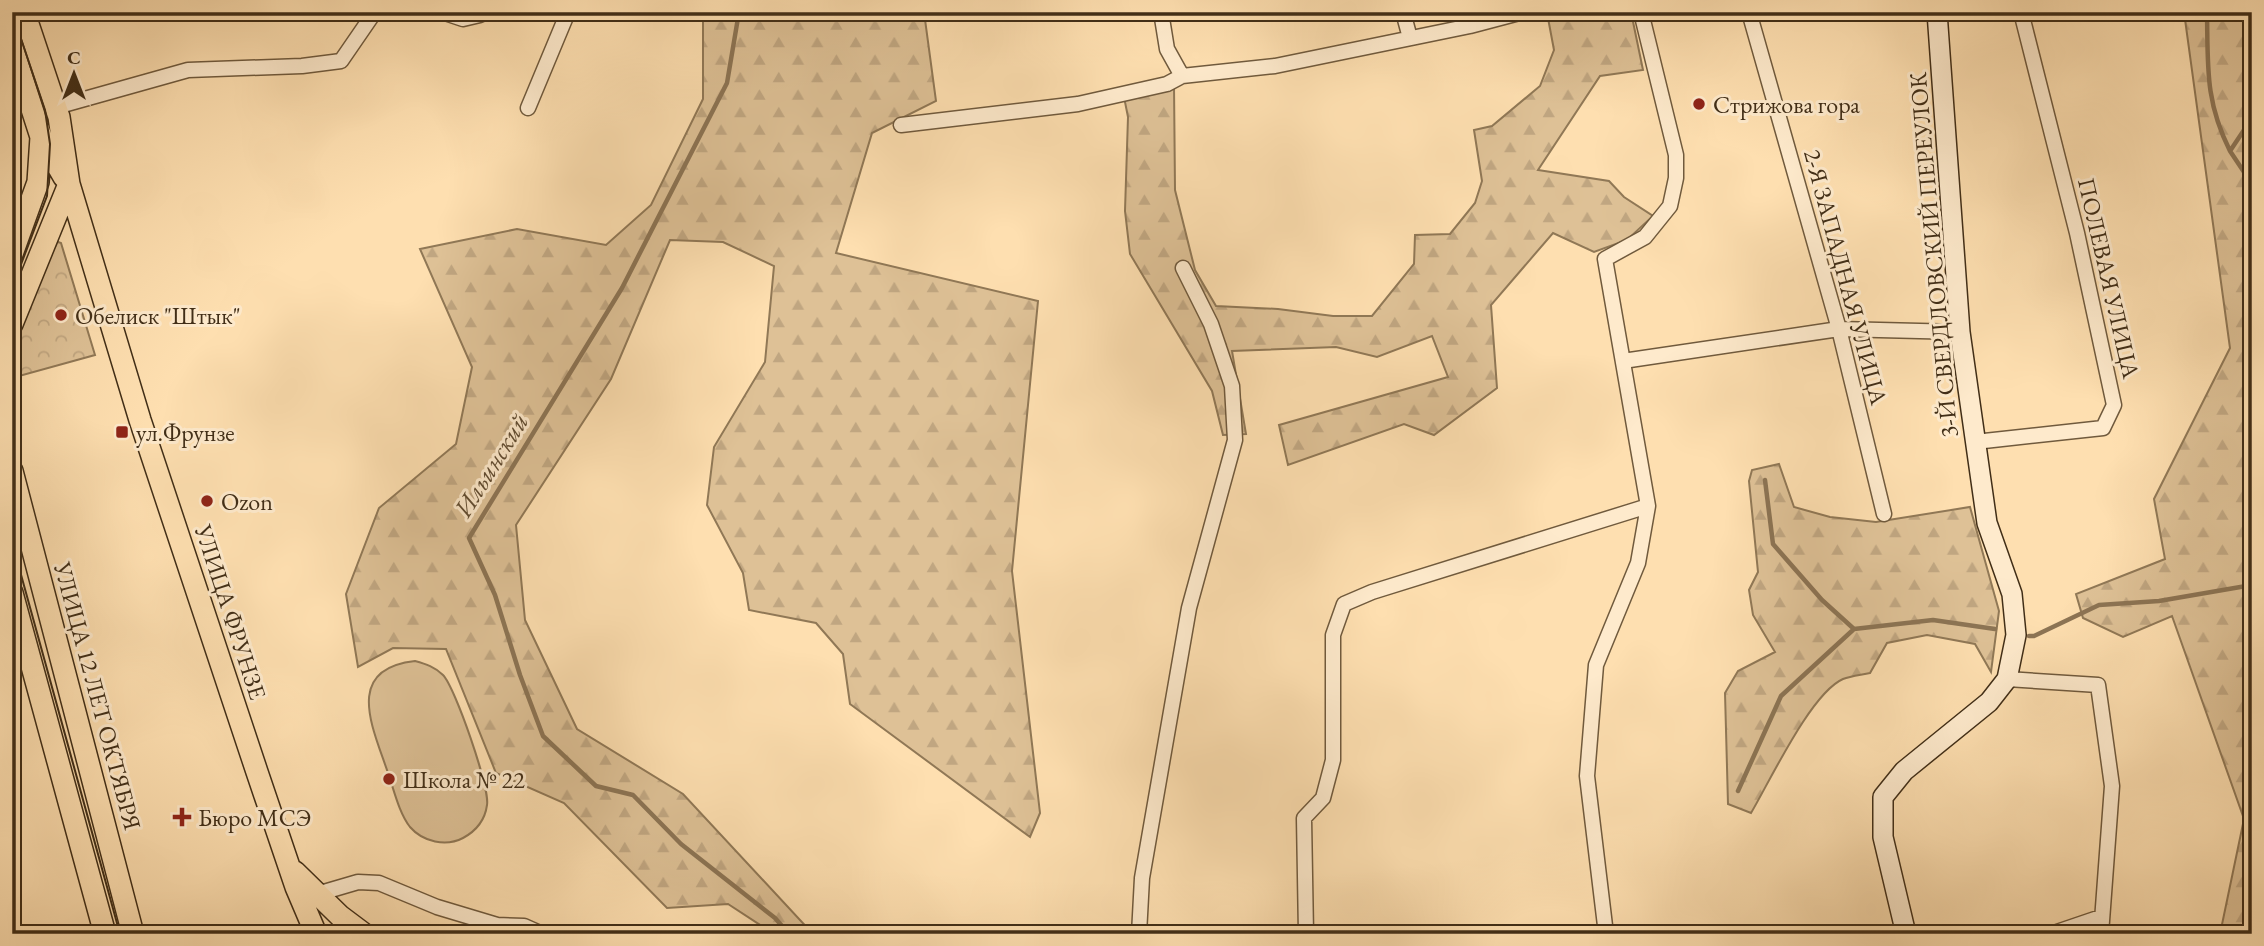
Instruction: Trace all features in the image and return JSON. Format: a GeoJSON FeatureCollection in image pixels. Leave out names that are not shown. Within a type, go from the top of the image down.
{"type":"FeatureCollection","features":[{"type":"Feature","properties":{"kind":"main road","name":"УЛИЦА ФРУНЗЕ"},"geometry":{"type":"LineString","coordinates":[[24,12],[56,107],[69,184],[140,421],[289,866],[316,934]]}},
{"type":"Feature","properties":{"kind":"main road","name":"3-Й СВЕРДЛОВСКИЙ ПЕРЕУЛОК"},"geometry":{"type":"LineString","coordinates":[[1906,934],[1883,837],[1883,797],[1904,771],[1989,702],[2007,679],[2016,635],[2012,594],[1987,523],[1960,332],[1937,12]]}},
{"type":"Feature","properties":{"kind":"main road","name":"УЛИЦА ФРУНЗЕ"},"geometry":{"type":"LineString","coordinates":[[12,47],[41,137],[69,184]]}},
{"type":"Feature","properties":{"kind":"main road"},"geometry":{"type":"LineString","coordinates":[[12,254],[38,182],[41,137]]}},
{"type":"Feature","properties":{"kind":"main road"},"geometry":{"type":"LineString","coordinates":[[12,324],[69,184]]}},
{"type":"Feature","properties":{"kind":"main road","name":"УЛИЦА 12 ЛЕТ ОКТЯБРЯ"},"geometry":{"type":"LineString","coordinates":[[12,471],[133,934]]}},
{"type":"Feature","properties":{"kind":"main road"},"geometry":{"type":"LineString","coordinates":[[12,593],[105,934]]}},
{"type":"Feature","properties":{"kind":"main road"},"geometry":{"type":"LineString","coordinates":[[289,866],[340,916],[364,934]]}},
{"type":"Feature","properties":{"kind":"street"},"geometry":{"type":"LineString","coordinates":[[56,107],[188,71],[302,66],[341,61],[374,13],[379,12]]}},
{"type":"Feature","properties":{"kind":"street"},"geometry":{"type":"LineString","coordinates":[[442,12],[463,19],[480,15],[482,12]]}},
{"type":"Feature","properties":{"kind":"street"},"geometry":{"type":"LineString","coordinates":[[528,107],[568,12]]}},
{"type":"Feature","properties":{"kind":"street"},"geometry":{"type":"LineString","coordinates":[[1161,12],[1167,49],[1181,76]]}},
{"type":"Feature","properties":{"kind":"street"},"geometry":{"type":"LineString","coordinates":[[1403,12],[1410,38]]}},
{"type":"Feature","properties":{"kind":"street"},"geometry":{"type":"LineString","coordinates":[[901,125],[1078,104],[1167,84],[1181,76],[1275,66],[1523,12]]}},
{"type":"Feature","properties":{"kind":"street"},"geometry":{"type":"LineString","coordinates":[[1606,934],[1587,775],[1596,665],[1638,563],[1648,506],[1605,259],[1644,237],[1670,206],[1676,178],[1676,155],[1641,12]]}},
{"type":"Feature","properties":{"kind":"street","name":"2-Я ЗАПАДНАЯ УЛИЦА"},"geometry":{"type":"LineString","coordinates":[[1749,12],[1839,329],[1884,514]]}},
{"type":"Feature","properties":{"kind":"street","name":"ПОЛЕВАЯ УЛИЦА"},"geometry":{"type":"LineString","coordinates":[[1975,442],[2103,428],[2115,405],[2077,233],[2021,12]]}},
{"type":"Feature","properties":{"kind":"street"},"geometry":{"type":"LineString","coordinates":[[1139,934],[1142,878],[1189,608],[1235,440],[1232,386],[1211,324],[1183,268]]}},
{"type":"Feature","properties":{"kind":"street"},"geometry":{"type":"LineString","coordinates":[[1623,361],[1839,329],[1960,332]]}},
{"type":"Feature","properties":{"kind":"street"},"geometry":{"type":"LineString","coordinates":[[1306,934],[1304,818],[1323,798],[1333,760],[1333,635],[1344,604],[1372,592],[1648,506]]}},
{"type":"Feature","properties":{"kind":"street"},"geometry":{"type":"LineString","coordinates":[[2007,679],[2098,685],[2112,786],[2101,934]]}},
{"type":"Feature","properties":{"kind":"street"},"geometry":{"type":"LineString","coordinates":[[317,894],[358,882],[379,883],[437,907],[497,925],[524,926],[542,934]]}},
{"type":"Feature","properties":{"kind":"street"},"geometry":{"type":"LineString","coordinates":[[2051,934],[2101,917]]}},
{"type":"Feature","properties":{"kind":"green space"},"geometry":{"type":"Polygon","coordinates":[[[703,12],[924,12],[936,101],[872,133],[836,253],[1038,301],[1012,571],[1040,813],[1030,837],[850,704],[843,654],[816,623],[749,610],[743,573],[707,505],[714,447],[765,362],[774,266],[723,242],[670,240],[611,379],[516,525],[525,620],[577,729],[683,794],[813,934],[774,934],[728,904],[667,908],[564,803],[496,773],[446,649],[393,648],[358,667],[346,594],[379,508],[456,444],[472,367],[420,249],[517,229],[606,245],[651,205],[703,99],[703,12]]]}},
{"type":"Feature","properties":{"kind":"green space"},"geometry":{"type":"Polygon","coordinates":[[[1597,12],[1631,12],[1643,70],[1600,76],[1538,170],[1609,181],[1624,197],[1653,216],[1627,240],[1594,252],[1553,233],[1491,305],[1497,388],[1434,435],[1404,424],[1288,465],[1279,425],[1448,377],[1432,336],[1377,357],[1336,347],[1232,351],[1246,434],[1223,435],[1212,391],[1130,254],[1125,211],[1128,117],[1124,97],[1174,85],[1175,190],[1195,270],[1216,306],[1278,309],[1333,316],[1372,316],[1414,264],[1415,235],[1450,234],[1475,203],[1482,181],[1474,130],[1492,126],[1540,86],[1554,50],[1548,18],[1597,12]]]}},
{"type":"Feature","properties":{"kind":"green space"},"geometry":{"type":"Polygon","coordinates":[[[2184,12],[2252,12],[2252,934],[2220,934],[2244,819],[2172,616],[2123,637],[2083,618],[2076,594],[2165,559],[2154,499],[2230,348],[2184,12]]]}},
{"type":"Feature","properties":{"kind":"green space"},"geometry":{"type":"Polygon","coordinates":[[[50,239],[61,243],[95,355],[12,378],[12,320],[50,239]]]}},
{"type":"Feature","properties":{"kind":"green space"},"geometry":{"type":"Polygon","coordinates":[[[1779,464],[1794,507],[1830,517],[1876,522],[1970,507],[1999,611],[1991,672],[1975,644],[1927,635],[1887,643],[1870,673],[1843,679],[1831,687],[1805,719],[1751,813],[1728,804],[1725,693],[1738,671],[1775,652],[1753,615],[1749,590],[1758,572],[1749,481],[1752,470],[1779,464]]]}},
{"type":"Feature","properties":{"kind":"green space"},"geometry":{"type":"Polygon","coordinates":[[[415,661],[437,670],[448,683],[463,717],[483,779],[487,805],[484,816],[472,832],[456,841],[435,842],[410,827],[397,801],[371,720],[371,688],[378,676],[393,666],[415,661]]]}},
{"type":"Feature","properties":{"kind":"waterway","name":"Ильинский"},"geometry":{"type":"LineString","coordinates":[[739,12],[727,83],[622,288],[469,538],[495,595],[520,675],[543,736],[596,786],[633,795],[681,844],[775,918],[789,934]]}},
{"type":"Feature","properties":{"kind":"waterway"},"geometry":{"type":"LineString","coordinates":[[2207,12],[2208,67],[2212,100],[2230,151]]}},
{"type":"Feature","properties":{"kind":"waterway"},"geometry":{"type":"LineString","coordinates":[[2252,118],[2230,151],[2252,184]]}},
{"type":"Feature","properties":{"kind":"waterway"},"geometry":{"type":"LineString","coordinates":[[1765,480],[1773,544],[1822,600],[1854,629]]}},
{"type":"Feature","properties":{"kind":"waterway"},"geometry":{"type":"LineString","coordinates":[[2029,636],[2099,605],[2159,601],[2252,585]]}},
{"type":"Feature","properties":{"kind":"waterway"},"geometry":{"type":"LineString","coordinates":[[1738,791],[1781,696],[1854,629],[1933,620],[1995,629]]}},
{"type":"Feature","properties":{"kind":"tram line"},"geometry":{"type":"LineString","coordinates":[[12,12],[45,110],[50,144],[47,196],[12,288]]}},
{"type":"Feature","properties":{"kind":"tram line"},"geometry":{"type":"LineString","coordinates":[[12,542],[120,934]]}},
{"type":"Feature","properties":{"kind":"place","name":"Стрижова гора"},"geometry":{"type":"Point","coordinates":[1699,104]}},
{"type":"Feature","properties":{"kind":"place","name":"Обелиск \"Штык\""},"geometry":{"type":"Point","coordinates":[61,315]}},
{"type":"Feature","properties":{"kind":"place","name":"ул.Фрунзе"},"geometry":{"type":"Point","coordinates":[122,432]}},
{"type":"Feature","properties":{"kind":"place","name":"Ozon"},"geometry":{"type":"Point","coordinates":[207,501]}},
{"type":"Feature","properties":{"kind":"place","name":"Школа № 22"},"geometry":{"type":"Point","coordinates":[389,779]}},
{"type":"Feature","properties":{"kind":"place","name":"Бюро МСЭ"},"geometry":{"type":"Point","coordinates":[182,817]}}]}
